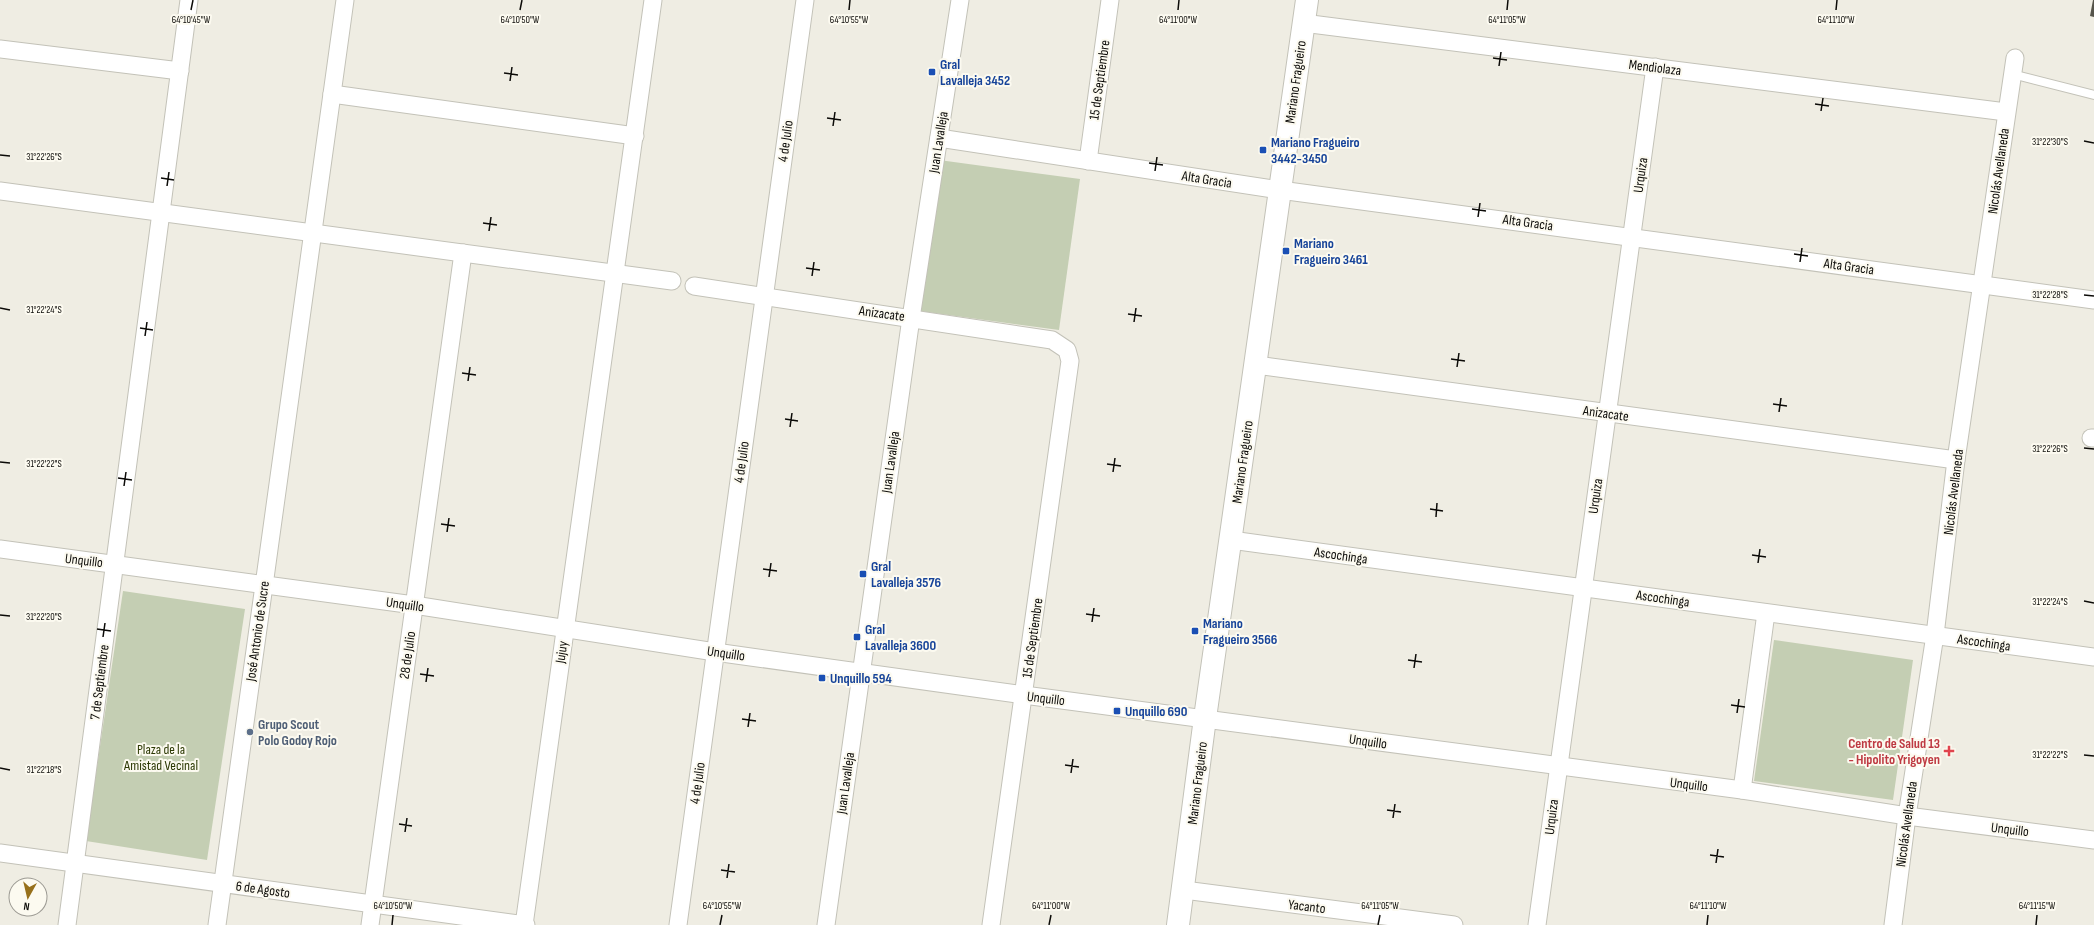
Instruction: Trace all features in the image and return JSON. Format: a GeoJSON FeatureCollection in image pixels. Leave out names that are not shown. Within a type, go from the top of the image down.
{"type":"FeatureCollection","features":[{"type":"Feature","properties":{"kind":"main road","name":"Mariano Fragueiro"},"geometry":{"type":"LineString","coordinates":[[1178,925],[1307,0]]}},
{"type":"Feature","properties":{"kind":"street","name":"7 de Septiembre"},"geometry":{"type":"LineString","coordinates":[[68,925],[114,564],[189,0]]}},
{"type":"Feature","properties":{"kind":"street","name":"José Antonio de Sucre"},"geometry":{"type":"LineString","coordinates":[[217,925],[346,0]]}},
{"type":"Feature","properties":{"kind":"street","name":"Jujuy"},"geometry":{"type":"LineString","coordinates":[[525,925],[564,629],[635,136],[651,0]]}},
{"type":"Feature","properties":{"kind":"street","name":"4 de Julio"},"geometry":{"type":"LineString","coordinates":[[678,925],[763,296],[805,0]]}},
{"type":"Feature","properties":{"kind":"street","name":"Juan Lavalleja"},"geometry":{"type":"LineString","coordinates":[[826,925],[911,318],[960,0]]}},
{"type":"Feature","properties":{"kind":"street","name":"15 de Septiembre"},"geometry":{"type":"LineString","coordinates":[[1088,161],[1110,0]]}},
{"type":"Feature","properties":{"kind":"street","name":"Mendiolaza"},"geometry":{"type":"LineString","coordinates":[[1304,22],[2006,112]]}},
{"type":"Feature","properties":{"kind":"street"},"geometry":{"type":"LineString","coordinates":[[0,49],[180,71]]}},
{"type":"Feature","properties":{"kind":"street","name":"Nicolás Avellaneda"},"geometry":{"type":"LineString","coordinates":[[1892,925],[1935,635],[1956,460],[1983,284],[2006,112],[2014,66]]}},
{"type":"Feature","properties":{"kind":"street","name":"Urquiza"},"geometry":{"type":"LineString","coordinates":[[1537,925],[1655,68]]}},
{"type":"Feature","properties":{"kind":"street"},"geometry":{"type":"LineString","coordinates":[[332,94],[635,136]]}},
{"type":"Feature","properties":{"kind":"street","name":"Alta Gracia"},"geometry":{"type":"LineString","coordinates":[[939,138],[1280,190],[1632,236],[2094,300]]}},
{"type":"Feature","properties":{"kind":"street"},"geometry":{"type":"LineString","coordinates":[[0,191],[672,281]]}},
{"type":"Feature","properties":{"kind":"street","name":"28 de Julio"},"geometry":{"type":"LineString","coordinates":[[370,925],[463,253]]}},
{"type":"Feature","properties":{"kind":"street","name":"Anizacate"},"geometry":{"type":"LineString","coordinates":[[694,286],[1052,340],[1066,350]]}},
{"type":"Feature","properties":{"kind":"street","name":"15 de Septiembre"},"geometry":{"type":"LineString","coordinates":[[991,925],[1070,361],[1066,350]]}},
{"type":"Feature","properties":{"kind":"street","name":"Anizacate"},"geometry":{"type":"LineString","coordinates":[[1256,365],[1956,460]]}},
{"type":"Feature","properties":{"kind":"street","name":"Ascochinga"},"geometry":{"type":"LineString","coordinates":[[1231,540],[2094,657]]}},
{"type":"Feature","properties":{"kind":"street","name":"Unquillo"},"geometry":{"type":"LineString","coordinates":[[0,549],[414,605],[715,652],[861,671],[1024,695],[1206,718],[1558,767],[1742,790],[1907,816],[2094,840]]}},
{"type":"Feature","properties":{"kind":"street"},"geometry":{"type":"LineString","coordinates":[[1742,790],[1766,613]]}},
{"type":"Feature","properties":{"kind":"street","name":"6 de Agosto"},"geometry":{"type":"LineString","coordinates":[[0,853],[525,925]]}},
{"type":"Feature","properties":{"kind":"street","name":"Yacanto"},"geometry":{"type":"LineString","coordinates":[[1184,890],[1454,925]]}},
{"type":"Feature","properties":{"kind":"lane"},"geometry":{"type":"LineString","coordinates":[[2014,66],[2094,95]]}},
{"type":"Feature","properties":{"kind":"green space"},"geometry":{"type":"Polygon","coordinates":[[[939,160],[1080,179],[1059,330],[919,311],[939,160]]]}},
{"type":"Feature","properties":{"kind":"green space","name":"Plaza de la Amistad Vecinal"},"geometry":{"type":"Polygon","coordinates":[[[123,591],[245,609],[207,860],[86,841],[123,591]]]}},
{"type":"Feature","properties":{"kind":"green space"},"geometry":{"type":"Polygon","coordinates":[[[1774,640],[1913,660],[1893,800],[1754,781],[1774,640]]]}},
{"type":"Feature","properties":{"kind":"building"},"geometry":{"type":"Polygon","coordinates":[[[2094,0],[2094,17],[2090,16],[2094,0]]]}},
{"type":"Feature","properties":{"kind":"place","name":"Gral Lavalleja 3452"},"geometry":{"type":"Point","coordinates":[932,72]}},
{"type":"Feature","properties":{"kind":"place","name":"Mariano Fragueiro 3442-3450"},"geometry":{"type":"Point","coordinates":[1263,150]}},
{"type":"Feature","properties":{"kind":"place","name":"Mariano Fragueiro 3461"},"geometry":{"type":"Point","coordinates":[1286,251]}},
{"type":"Feature","properties":{"kind":"place","name":"Gral Lavalleja 3576"},"geometry":{"type":"Point","coordinates":[863,574]}},
{"type":"Feature","properties":{"kind":"place","name":"Mariano Fragueiro 3566"},"geometry":{"type":"Point","coordinates":[1195,631]}},
{"type":"Feature","properties":{"kind":"place","name":"Gral Lavalleja 3600"},"geometry":{"type":"Point","coordinates":[857,637]}},
{"type":"Feature","properties":{"kind":"place","name":"Unquillo 594"},"geometry":{"type":"Point","coordinates":[822,678]}},
{"type":"Feature","properties":{"kind":"place","name":"Unquillo 690"},"geometry":{"type":"Point","coordinates":[1117,711]}},
{"type":"Feature","properties":{"kind":"place","name":"Grupo Scout Polo Godoy Rojo"},"geometry":{"type":"Point","coordinates":[250,732]}},
{"type":"Feature","properties":{"kind":"place","name":"Centro de Salud 13 - Hipolito Yrigoyen"},"geometry":{"type":"Point","coordinates":[1949,751]}}]}
